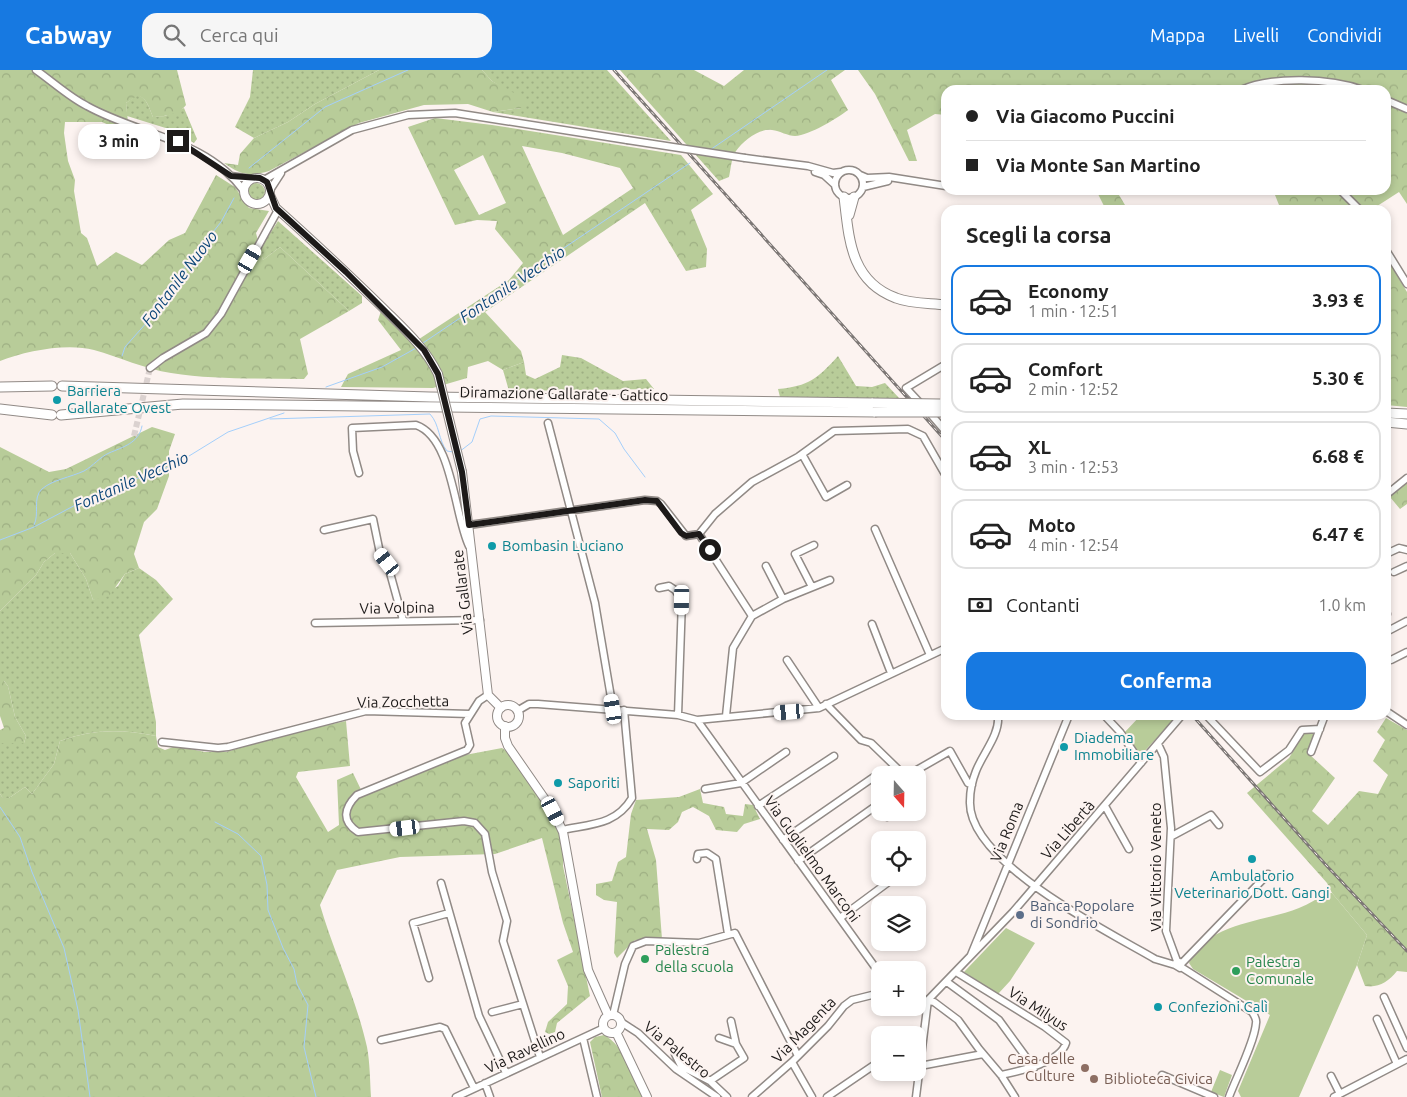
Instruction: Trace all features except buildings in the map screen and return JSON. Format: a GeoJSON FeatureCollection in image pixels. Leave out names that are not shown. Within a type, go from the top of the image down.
{"type":"FeatureCollection","features":[{"type":"Feature","properties":{"kind":"highway"},"geometry":{"type":"LineString","coordinates":[[849,197],[848,238],[856,261],[876,287],[896,299],[941,304]]}},
{"type":"Feature","properties":{"kind":"highway","name":"Diramazione Gallarate - Gattico"},"geometry":{"type":"LineString","coordinates":[[0,387],[57,386],[430,397],[941,408]]}},
{"type":"Feature","properties":{"kind":"highway","name":"Diramazione Gallarate - Gattico"},"geometry":{"type":"LineString","coordinates":[[0,409],[57,415],[183,404],[874,407]]}},
{"type":"Feature","properties":{"kind":"highway"},"geometry":{"type":"LineString","coordinates":[[1391,412],[1407,414]]}},
{"type":"Feature","properties":{"kind":"highway"},"geometry":{"type":"LineString","coordinates":[[1391,422],[1407,424]]}},
{"type":"Feature","properties":{"kind":"main road"},"geometry":{"type":"LineString","coordinates":[[259,205],[267,200],[270,192],[264,180],[252,179],[246,184],[244,191],[248,201],[259,205],[277,209]]}},
{"type":"Feature","properties":{"kind":"main road","name":"Via Gallarate"},"geometry":{"type":"LineString","coordinates":[[270,192],[277,209],[346,272],[417,342],[438,374],[462,472],[488,695]]}},
{"type":"Feature","properties":{"kind":"main road"},"geometry":{"type":"LineString","coordinates":[[488,695],[501,708]]}},
{"type":"Feature","properties":{"kind":"main road"},"geometry":{"type":"LineString","coordinates":[[509,706],[517,711],[516,722],[511,726],[505,726],[500,723],[497,717],[501,708],[509,706]]}},
{"type":"Feature","properties":{"kind":"main road"},"geometry":{"type":"LineString","coordinates":[[505,726],[505,738],[508,746],[553,811],[562,830],[588,970],[611,1015]]}},
{"type":"Feature","properties":{"kind":"main road"},"geometry":{"type":"LineString","coordinates":[[611,1015],[618,1017],[621,1022],[616,1032],[610,1033],[604,1028],[604,1019],[611,1015]]}},
{"type":"Feature","properties":{"kind":"main road"},"geometry":{"type":"LineString","coordinates":[[616,1032],[647,1097]]}},
{"type":"Feature","properties":{"kind":"street"},"geometry":{"type":"LineString","coordinates":[[36,70],[85,106],[114,119],[178,141],[231,176],[244,191]]}},
{"type":"Feature","properties":{"kind":"street"},"geometry":{"type":"LineString","coordinates":[[1265,85],[1284,81],[1317,81],[1337,85]]}},
{"type":"Feature","properties":{"kind":"street"},"geometry":{"type":"LineString","coordinates":[[1391,102],[1407,109]]}},
{"type":"Feature","properties":{"kind":"street"},"geometry":{"type":"LineString","coordinates":[[264,180],[352,130],[408,115],[455,113],[808,166],[833,173],[853,170],[867,178],[889,178],[941,185]]}},
{"type":"Feature","properties":{"kind":"street"},"geometry":{"type":"LineString","coordinates":[[765,160],[808,169],[824,175],[835,185],[838,192],[849,197],[863,188],[890,180],[931,187],[941,186]]}},
{"type":"Feature","properties":{"kind":"street"},"geometry":{"type":"LineString","coordinates":[[270,192],[275,180],[284,170]]}},
{"type":"Feature","properties":{"kind":"street"},"geometry":{"type":"LineString","coordinates":[[835,185],[841,172]]}},
{"type":"Feature","properties":{"kind":"street"},"geometry":{"type":"LineString","coordinates":[[860,175],[863,188]]}},
{"type":"Feature","properties":{"kind":"street"},"geometry":{"type":"LineString","coordinates":[[231,176],[252,179]]}},
{"type":"Feature","properties":{"kind":"street"},"geometry":{"type":"LineString","coordinates":[[1345,195],[1355,205]]}},
{"type":"Feature","properties":{"kind":"street"},"geometry":{"type":"LineString","coordinates":[[150,368],[163,358],[206,333],[221,314],[277,209]]}},
{"type":"Feature","properties":{"kind":"street"},"geometry":{"type":"LineString","coordinates":[[1391,258],[1407,284]]}},
{"type":"Feature","properties":{"kind":"street"},"geometry":{"type":"LineString","coordinates":[[941,367],[906,388],[941,426]]}},
{"type":"Feature","properties":{"kind":"street"},"geometry":{"type":"LineString","coordinates":[[548,423],[595,603],[613,709]]}},
{"type":"Feature","properties":{"kind":"street"},"geometry":{"type":"LineString","coordinates":[[358,473],[353,451],[352,428],[421,426],[435,443],[448,467],[464,535],[473,555]]}},
{"type":"Feature","properties":{"kind":"street"},"geometry":{"type":"LineString","coordinates":[[469,525],[645,500],[657,501],[686,536],[699,534],[715,514],[752,482],[802,454],[834,431],[908,429],[923,436],[941,467]]}},
{"type":"Feature","properties":{"kind":"street"},"geometry":{"type":"LineString","coordinates":[[802,454],[826,497],[847,485]]}},
{"type":"Feature","properties":{"kind":"street"},"geometry":{"type":"LineString","coordinates":[[1391,491],[1407,478]]}},
{"type":"Feature","properties":{"kind":"street"},"geometry":{"type":"LineString","coordinates":[[324,530],[373,518],[380,553],[387,562],[403,620]]}},
{"type":"Feature","properties":{"kind":"street"},"geometry":{"type":"LineString","coordinates":[[875,529],[930,655]]}},
{"type":"Feature","properties":{"kind":"street"},"geometry":{"type":"LineString","coordinates":[[699,534],[752,616]]}},
{"type":"Feature","properties":{"kind":"street"},"geometry":{"type":"LineString","coordinates":[[812,588],[795,554],[814,546]]}},
{"type":"Feature","properties":{"kind":"street"},"geometry":{"type":"LineString","coordinates":[[1391,552],[1399,548],[1407,550]]}},
{"type":"Feature","properties":{"kind":"street"},"geometry":{"type":"LineString","coordinates":[[766,566],[783,599]]}},
{"type":"Feature","properties":{"kind":"street"},"geometry":{"type":"LineString","coordinates":[[1394,572],[1407,566]]}},
{"type":"Feature","properties":{"kind":"street"},"geometry":{"type":"LineString","coordinates":[[726,716],[733,648],[752,616],[783,599],[830,580]]}},
{"type":"Feature","properties":{"kind":"street"},"geometry":{"type":"LineString","coordinates":[[659,588],[669,586],[675,590],[682,600],[678,715]]}},
{"type":"Feature","properties":{"kind":"street","name":"Via Volpina"},"geometry":{"type":"LineString","coordinates":[[315,623],[480,620]]}},
{"type":"Feature","properties":{"kind":"street"},"geometry":{"type":"LineString","coordinates":[[1391,629],[1407,621]]}},
{"type":"Feature","properties":{"kind":"street"},"geometry":{"type":"LineString","coordinates":[[872,624],[892,673]]}},
{"type":"Feature","properties":{"kind":"street"},"geometry":{"type":"LineString","coordinates":[[517,711],[529,704],[538,704],[690,716],[697,720],[726,716],[802,711],[818,708],[941,650]]}},
{"type":"Feature","properties":{"kind":"street"},"geometry":{"type":"LineString","coordinates":[[1391,660],[1407,652]]}},
{"type":"Feature","properties":{"kind":"street"},"geometry":{"type":"LineString","coordinates":[[787,660],[818,708]]}},
{"type":"Feature","properties":{"kind":"street"},"geometry":{"type":"LineString","coordinates":[[488,695],[479,701],[465,723],[470,745],[467,750],[357,795],[345,810],[345,816],[347,823],[358,832],[464,821],[474,823],[486,834],[492,872],[507,921],[503,941],[540,1057]]}},
{"type":"Feature","properties":{"kind":"street"},"geometry":{"type":"LineString","coordinates":[[826,704],[861,740],[870,743],[896,766]]}},
{"type":"Feature","properties":{"kind":"street"},"geometry":{"type":"LineString","coordinates":[[562,830],[613,819],[626,809],[632,798],[624,710]]}},
{"type":"Feature","properties":{"kind":"street","name":"Via Zocchetta"},"geometry":{"type":"LineString","coordinates":[[162,742],[218,748],[228,747],[366,711],[470,714]]}},
{"type":"Feature","properties":{"kind":"street"},"geometry":{"type":"LineString","coordinates":[[1391,714],[1407,725]]}},
{"type":"Feature","properties":{"kind":"street","name":"Via Guglielmo Marconi"},"geometry":{"type":"LineString","coordinates":[[697,720],[871,961]]}},
{"type":"Feature","properties":{"kind":"street"},"geometry":{"type":"LineString","coordinates":[[997,720],[996,731],[976,770],[972,785],[970,811],[972,821],[1007,866],[1075,913],[1156,959],[1179,964],[1252,1012],[1256,1018],[1252,1039],[1229,1097]]}},
{"type":"Feature","properties":{"kind":"street","name":"Via Roma"},"geometry":{"type":"LineString","coordinates":[[970,958],[1067,720]]}},
{"type":"Feature","properties":{"kind":"street"},"geometry":{"type":"LineString","coordinates":[[1109,720],[1120,732],[1141,764]]}},
{"type":"Feature","properties":{"kind":"street","name":"Via Libertà"},"geometry":{"type":"LineString","coordinates":[[928,1000],[970,958],[1036,886],[1178,720]]}},
{"type":"Feature","properties":{"kind":"street"},"geometry":{"type":"LineString","coordinates":[[1211,720],[1260,772],[1289,750],[1302,730],[1320,729]]}},
{"type":"Feature","properties":{"kind":"street"},"geometry":{"type":"LineString","coordinates":[[1311,752],[1323,720]]}},
{"type":"Feature","properties":{"kind":"street","name":"Via Vittorio Veneto"},"geometry":{"type":"LineString","coordinates":[[1158,744],[1164,757],[1172,836],[1166,931],[1179,964]]}},
{"type":"Feature","properties":{"kind":"street"},"geometry":{"type":"LineString","coordinates":[[922,766],[950,751],[968,783],[972,785]]}},
{"type":"Feature","properties":{"kind":"street"},"geometry":{"type":"LineString","coordinates":[[705,789],[741,783],[786,752]]}},
{"type":"Feature","properties":{"kind":"street"},"geometry":{"type":"LineString","coordinates":[[758,806],[834,756]]}},
{"type":"Feature","properties":{"kind":"street"},"geometry":{"type":"LineString","coordinates":[[783,840],[871,779]]}},
{"type":"Feature","properties":{"kind":"street"},"geometry":{"type":"LineString","coordinates":[[1105,806],[1130,848]]}},
{"type":"Feature","properties":{"kind":"street"},"geometry":{"type":"LineString","coordinates":[[798,861],[871,810]]}},
{"type":"Feature","properties":{"kind":"street"},"geometry":{"type":"LineString","coordinates":[[1172,836],[1211,815],[1219,825]]}},
{"type":"Feature","properties":{"kind":"street"},"geometry":{"type":"LineString","coordinates":[[697,859],[698,854],[707,853],[716,859],[728,934]]}},
{"type":"Feature","properties":{"kind":"street"},"geometry":{"type":"LineString","coordinates":[[1179,964],[1268,874]]}},
{"type":"Feature","properties":{"kind":"street"},"geometry":{"type":"LineString","coordinates":[[441,883],[479,1016],[506,1073]]}},
{"type":"Feature","properties":{"kind":"street"},"geometry":{"type":"LineString","coordinates":[[840,918],[883,886]]}},
{"type":"Feature","properties":{"kind":"street"},"geometry":{"type":"LineString","coordinates":[[429,978],[413,923],[449,913]]}},
{"type":"Feature","properties":{"kind":"street"},"geometry":{"type":"LineString","coordinates":[[611,1015],[628,955],[634,946],[640,942],[699,943],[735,933],[798,1056]]}},
{"type":"Feature","properties":{"kind":"street","name":"Via Milyus"},"geometry":{"type":"LineString","coordinates":[[956,972],[1045,1027],[1066,1043],[1063,1049],[1034,1068],[1001,1075]]}},
{"type":"Feature","properties":{"kind":"street"},"geometry":{"type":"LineString","coordinates":[[946,982],[1000,1020],[1034,1068]]}},
{"type":"Feature","properties":{"kind":"street","name":"Via Magenta"},"geometry":{"type":"LineString","coordinates":[[752,1097],[792,1062],[844,1006],[852,1000],[871,995]]}},
{"type":"Feature","properties":{"kind":"street"},"geometry":{"type":"LineString","coordinates":[[1384,997],[1407,1048]]}},
{"type":"Feature","properties":{"kind":"street"},"geometry":{"type":"LineString","coordinates":[[925,1026],[928,1000],[958,1020],[1001,1075],[1015,1097]]}},
{"type":"Feature","properties":{"kind":"street"},"geometry":{"type":"LineString","coordinates":[[492,1012],[522,1004]]}},
{"type":"Feature","properties":{"kind":"street"},"geometry":{"type":"LineString","coordinates":[[1377,1019],[1397,1064]]}},
{"type":"Feature","properties":{"kind":"street","name":"Via Palestro"},"geometry":{"type":"LineString","coordinates":[[621,1022],[638,1033],[676,1069],[717,1097]]}},
{"type":"Feature","properties":{"kind":"street"},"geometry":{"type":"LineString","coordinates":[[710,1081],[744,1058],[736,1044],[731,1022]]}},
{"type":"Feature","properties":{"kind":"street"},"geometry":{"type":"LineString","coordinates":[[381,1040],[440,1027],[445,1029],[474,1088]]}},
{"type":"Feature","properties":{"kind":"street","name":"Via Ravellino"},"geometry":{"type":"LineString","coordinates":[[456,1097],[604,1028]]}},
{"type":"Feature","properties":{"kind":"street"},"geometry":{"type":"LineString","coordinates":[[583,1038],[597,1097]]}},
{"type":"Feature","properties":{"kind":"street"},"geometry":{"type":"LineString","coordinates":[[719,1038],[736,1044]]}},
{"type":"Feature","properties":{"kind":"street"},"geometry":{"type":"LineString","coordinates":[[675,1054],[681,1066],[710,1081],[727,1097]]}},
{"type":"Feature","properties":{"kind":"street"},"geometry":{"type":"LineString","coordinates":[[926,1068],[983,1054]]}},
{"type":"Feature","properties":{"kind":"street"},"geometry":{"type":"LineString","coordinates":[[1331,1076],[1337,1095],[1407,1059]]}},
{"type":"Feature","properties":{"kind":"street"},"geometry":{"type":"LineString","coordinates":[[792,1062],[812,1097]]}},
{"type":"Feature","properties":{"kind":"street"},"geometry":{"type":"LineString","coordinates":[[827,1097],[871,1067]]}},
{"type":"Feature","properties":{"kind":"street"},"geometry":{"type":"LineString","coordinates":[[1162,1075],[1214,1097]]}},
{"type":"Feature","properties":{"kind":"street"},"geometry":{"type":"LineString","coordinates":[[916,1097],[918,1081]]}},
{"type":"Feature","properties":{"kind":"street"},"geometry":{"type":"LineString","coordinates":[[485,1083],[490,1097]]}},
{"type":"Feature","properties":{"kind":"green space"},"geometry":{"type":"Polygon","coordinates":[[[0,70],[177,70],[186,105],[176,113],[153,117],[143,98],[137,96],[126,103],[128,122],[124,129],[118,129],[102,122],[65,122],[64,133],[68,161],[75,180],[74,191],[81,233],[87,238],[97,266],[116,252],[142,265],[169,240],[185,233],[216,175],[235,187],[249,208],[269,211],[256,233],[263,260],[280,247],[349,311],[300,339],[308,374],[304,379],[221,378],[171,373],[152,369],[94,350],[71,347],[46,349],[0,361],[0,70]]]}},
{"type":"Feature","properties":{"kind":"green space"},"geometry":{"type":"Polygon","coordinates":[[[253,70],[379,70],[315,104],[288,122],[254,138],[235,127],[250,97],[253,70]]]}},
{"type":"Feature","properties":{"kind":"green space"},"geometry":{"type":"Polygon","coordinates":[[[379,70],[482,70],[492,81],[527,100],[521,108],[493,112],[468,104],[424,105],[359,123],[262,173],[245,174],[224,163],[238,165],[240,154],[254,138],[288,122],[315,104],[379,70]]]}},
{"type":"Feature","properties":{"kind":"green space"},"geometry":{"type":"Polygon","coordinates":[[[482,70],[607,70],[671,141],[493,112],[521,108],[506,90],[492,81],[482,70]]]}},
{"type":"Feature","properties":{"kind":"green space"},"geometry":{"type":"Polygon","coordinates":[[[620,70],[694,70],[724,86],[744,70],[845,70],[831,80],[848,110],[823,126],[801,135],[792,136],[772,130],[757,133],[747,139],[734,154],[729,177],[719,181],[620,70]]]}},
{"type":"Feature","properties":{"kind":"green space"},"geometry":{"type":"Polygon","coordinates":[[[858,70],[1407,70],[1407,204],[1399,192],[1379,205],[1279,205],[1275,195],[1391,195],[1391,85],[941,85],[941,115],[935,114],[907,130],[917,161],[909,161],[875,94],[858,70]]]}},
{"type":"Feature","properties":{"kind":"green space"},"geometry":{"type":"Polygon","coordinates":[[[137,95],[145,100],[153,117],[165,116],[184,108],[197,139],[194,143],[172,130],[127,116],[126,103],[137,95]]]}},
{"type":"Feature","properties":{"kind":"green space"},"geometry":{"type":"Polygon","coordinates":[[[435,118],[492,125],[681,155],[713,194],[691,210],[707,249],[706,267],[686,271],[645,203],[485,312],[521,351],[524,362],[503,370],[488,361],[468,367],[467,378],[433,388],[341,387],[348,374],[401,350],[378,320],[381,311],[413,343],[509,280],[523,263],[495,229],[497,221],[477,220],[455,225],[408,127],[435,118]],[[522,146],[563,235],[633,188],[620,168],[562,153],[522,146]],[[483,155],[454,170],[479,215],[506,203],[483,155]]]}},
{"type":"Feature","properties":{"kind":"green space"},"geometry":{"type":"Polygon","coordinates":[[[256,183],[262,186],[265,192],[262,198],[256,201],[250,198],[247,192],[250,186],[256,183]]]}},
{"type":"Feature","properties":{"kind":"green space"},"geometry":{"type":"Polygon","coordinates":[[[1098,195],[1119,195],[1125,205],[1104,205],[1098,195]]]}},
{"type":"Feature","properties":{"kind":"green space"},"geometry":{"type":"Polygon","coordinates":[[[278,221],[362,296],[362,303],[349,311],[280,247],[263,260],[260,249],[278,221]]]}},
{"type":"Feature","properties":{"kind":"green space"},"geometry":{"type":"Polygon","coordinates":[[[1391,265],[1407,292],[1407,407],[1391,405],[1391,265]]]}},
{"type":"Feature","properties":{"kind":"green space"},"geometry":{"type":"Polygon","coordinates":[[[562,355],[581,358],[623,381],[646,379],[654,389],[509,391],[503,370],[524,362],[526,375],[535,379],[560,367],[562,355]]]}},
{"type":"Feature","properties":{"kind":"green space"},"geometry":{"type":"Polygon","coordinates":[[[838,356],[856,386],[872,387],[885,383],[900,399],[780,397],[778,389],[798,386],[812,380],[838,356]]]}},
{"type":"Feature","properties":{"kind":"green space"},"geometry":{"type":"Polygon","coordinates":[[[152,427],[175,434],[169,451],[169,476],[157,509],[144,522],[134,554],[139,568],[125,574],[109,596],[93,600],[86,579],[70,553],[55,553],[44,562],[36,575],[0,611],[0,447],[49,472],[66,469],[152,427]]]}},
{"type":"Feature","properties":{"kind":"green space"},"geometry":{"type":"Polygon","coordinates":[[[1407,483],[1407,504],[1400,509],[1391,496],[1407,483]]]}},
{"type":"Feature","properties":{"kind":"green space"},"geometry":{"type":"Polygon","coordinates":[[[55,553],[70,553],[86,579],[93,600],[118,586],[125,574],[139,568],[156,580],[173,599],[139,635],[156,722],[156,736],[108,731],[84,734],[60,741],[54,764],[32,794],[25,787],[9,798],[3,798],[0,794],[0,743],[24,743],[26,736],[15,717],[8,686],[4,681],[0,681],[0,611],[36,575],[44,562],[55,553]]]}},
{"type":"Feature","properties":{"kind":"green space"},"geometry":{"type":"Polygon","coordinates":[[[3,680],[8,686],[15,717],[26,736],[24,743],[0,743],[0,730],[4,728],[0,716],[0,681],[3,680]]]}},
{"type":"Feature","properties":{"kind":"green space"},"geometry":{"type":"Polygon","coordinates":[[[1136,720],[1173,720],[1140,756],[1124,733],[1136,720]]]}},
{"type":"Feature","properties":{"kind":"green space"},"geometry":{"type":"Polygon","coordinates":[[[1385,720],[1390,720],[1407,730],[1407,972],[1397,971],[1383,983],[1375,986],[1365,986],[1357,965],[1367,935],[1332,893],[1327,883],[1247,793],[1289,758],[1304,733],[1314,733],[1309,754],[1335,778],[1312,811],[1328,825],[1359,791],[1378,794],[1388,775],[1373,761],[1385,740],[1377,732],[1385,720]]]}},
{"type":"Feature","properties":{"kind":"green space"},"geometry":{"type":"Polygon","coordinates":[[[346,721],[350,766],[298,772],[296,777],[328,832],[339,825],[337,780],[353,773],[364,796],[465,755],[502,748],[509,753],[548,807],[560,831],[564,848],[563,866],[590,996],[557,1023],[555,1032],[549,1034],[545,1032],[548,1022],[567,1004],[568,986],[557,960],[573,952],[563,923],[542,838],[495,854],[400,857],[337,870],[320,905],[351,993],[367,1047],[371,1097],[0,1097],[0,794],[3,798],[9,798],[25,787],[32,794],[54,764],[60,741],[84,734],[108,731],[131,732],[156,736],[158,747],[165,750],[176,746],[205,752],[226,752],[292,733],[346,721]]]}},
{"type":"Feature","properties":{"kind":"green space"},"geometry":{"type":"Polygon","coordinates":[[[700,789],[703,803],[724,807],[726,814],[743,816],[745,804],[753,805],[760,819],[744,824],[737,832],[716,830],[709,816],[693,807],[682,812],[678,822],[669,830],[647,829],[656,860],[662,939],[635,940],[617,958],[614,953],[617,902],[604,900],[596,895],[596,884],[612,881],[618,862],[626,857],[631,814],[636,800],[679,797],[700,789]]]}},
{"type":"Feature","properties":{"kind":"green space"},"geometry":{"type":"Polygon","coordinates":[[[1326,893],[1332,893],[1367,935],[1357,965],[1299,1097],[1241,1097],[1238,1091],[1270,1015],[1193,969],[1189,963],[1197,950],[1221,932],[1299,908],[1326,893]]]}},
{"type":"Feature","properties":{"kind":"green space"},"geometry":{"type":"Polygon","coordinates":[[[1006,928],[1035,943],[1010,981],[998,994],[964,972],[1006,928]]]}},
{"type":"Feature","properties":{"kind":"green space"},"geometry":{"type":"Polygon","coordinates":[[[604,1035],[623,1054],[643,1097],[602,1097],[590,1042],[595,1037],[604,1035]]]}},
{"type":"Feature","properties":{"kind":"green space"},"geometry":{"type":"Polygon","coordinates":[[[1220,1070],[1232,1075],[1224,1097],[1211,1092],[1220,1070]]]}},
{"type":"Feature","properties":{"kind":"waterway","name":"Fontanile Nuovo"},"geometry":{"type":"LineString","coordinates":[[249,168],[325,107],[408,70]]}},
{"type":"Feature","properties":{"kind":"waterway","name":"Fontanile Vecchio"},"geometry":{"type":"LineString","coordinates":[[710,150],[827,70]]}},
{"type":"Feature","properties":{"kind":"waterway","name":"Fontanile Vecchio"},"geometry":{"type":"LineString","coordinates":[[423,343],[690,163]]}},
{"type":"Feature","properties":{"kind":"waterway","name":"Fontanile Nuovo"},"geometry":{"type":"LineString","coordinates":[[122,356],[125,347],[156,312],[167,290],[221,222],[234,198]]}},
{"type":"Feature","properties":{"kind":"waterway","name":"Fontanile Vecchio"},"geometry":{"type":"LineString","coordinates":[[326,387],[382,367],[418,347]]}},
{"type":"Feature","properties":{"kind":"waterway","name":"Fontanile Vecchio"},"geometry":{"type":"LineString","coordinates":[[0,540],[34,527],[98,493],[176,464],[228,432],[284,413]]}},
{"type":"Feature","properties":{"kind":"waterway"},"geometry":{"type":"LineString","coordinates":[[270,419],[430,414],[436,423],[444,447],[447,451],[453,452]]}},
{"type":"Feature","properties":{"kind":"waterway"},"geometry":{"type":"LineString","coordinates":[[459,452],[472,442],[480,419],[491,416],[599,419],[615,433],[624,449],[645,477]]}},
{"type":"Feature","properties":{"kind":"waterway","name":"Fontanile Nuovo"},"geometry":{"type":"LineString","coordinates":[[34,525],[36,521],[37,497],[42,489],[56,481],[84,471],[106,455],[130,444],[138,437],[142,426]]}},
{"type":"Feature","properties":{"kind":"waterway"},"geometry":{"type":"LineString","coordinates":[[0,807],[20,837],[32,872],[64,948],[78,1010],[90,1097]]}},
{"type":"Feature","properties":{"kind":"waterway"},"geometry":{"type":"LineString","coordinates":[[215,822],[238,834],[261,856],[267,885],[268,910],[283,948],[294,969],[297,984],[308,1005],[304,1047],[316,1097]]}},
{"type":"Feature","properties":{"kind":"tunnel"},"geometry":{"type":"LineString","coordinates":[[134,436],[150,368]]}},
{"type":"Feature","properties":{"kind":"railway"},"geometry":{"type":"LineString","coordinates":[[614,70],[941,435]]}},
{"type":"Feature","properties":{"kind":"railway"},"geometry":{"type":"LineString","coordinates":[[1196,720],[1325,864],[1407,951]]}},
{"type":"Feature","properties":{"kind":"place","name":"Barriera Gallarate Ovest"},"geometry":{"type":"Point","coordinates":[57,400]}},
{"type":"Feature","properties":{"kind":"place","name":"Bombasin Luciano"},"geometry":{"type":"Point","coordinates":[492,546]}},
{"type":"Feature","properties":{"kind":"place","name":"Diadema Immobiliare"},"geometry":{"type":"Point","coordinates":[1064,747]}},
{"type":"Feature","properties":{"kind":"place","name":"Saporiti"},"geometry":{"type":"Point","coordinates":[558,783]}},
{"type":"Feature","properties":{"kind":"place","name":"Ambulatorio Veterinario Dott. Gangi"},"geometry":{"type":"Point","coordinates":[1252,859]}},
{"type":"Feature","properties":{"kind":"place","name":"Banca Popolare di Sondrio"},"geometry":{"type":"Point","coordinates":[1020,915]}},
{"type":"Feature","properties":{"kind":"place","name":"Palestra della scuola"},"geometry":{"type":"Point","coordinates":[645,959]}},
{"type":"Feature","properties":{"kind":"place","name":"Palestra Comunale"},"geometry":{"type":"Point","coordinates":[1236,971]}},
{"type":"Feature","properties":{"kind":"place","name":"Confezioni Calì"},"geometry":{"type":"Point","coordinates":[1158,1007]}},
{"type":"Feature","properties":{"kind":"place","name":"Casa delle Culture"},"geometry":{"type":"Point","coordinates":[1085,1068]}},
{"type":"Feature","properties":{"kind":"place","name":"Biblioteca Civica"},"geometry":{"type":"Point","coordinates":[1094,1079]}},
{"type":"Feature","properties":{"kind":"route"},"geometry":{"type":"LineString","coordinates":[[178,141],[231,176],[252,179],[260,178],[267,182],[276,208],[346,272],[417,342],[432,360],[438,374],[462,472],[469,525],[645,500],[657,501],[681,533],[686,536],[699,534],[710,550]]}}]}
